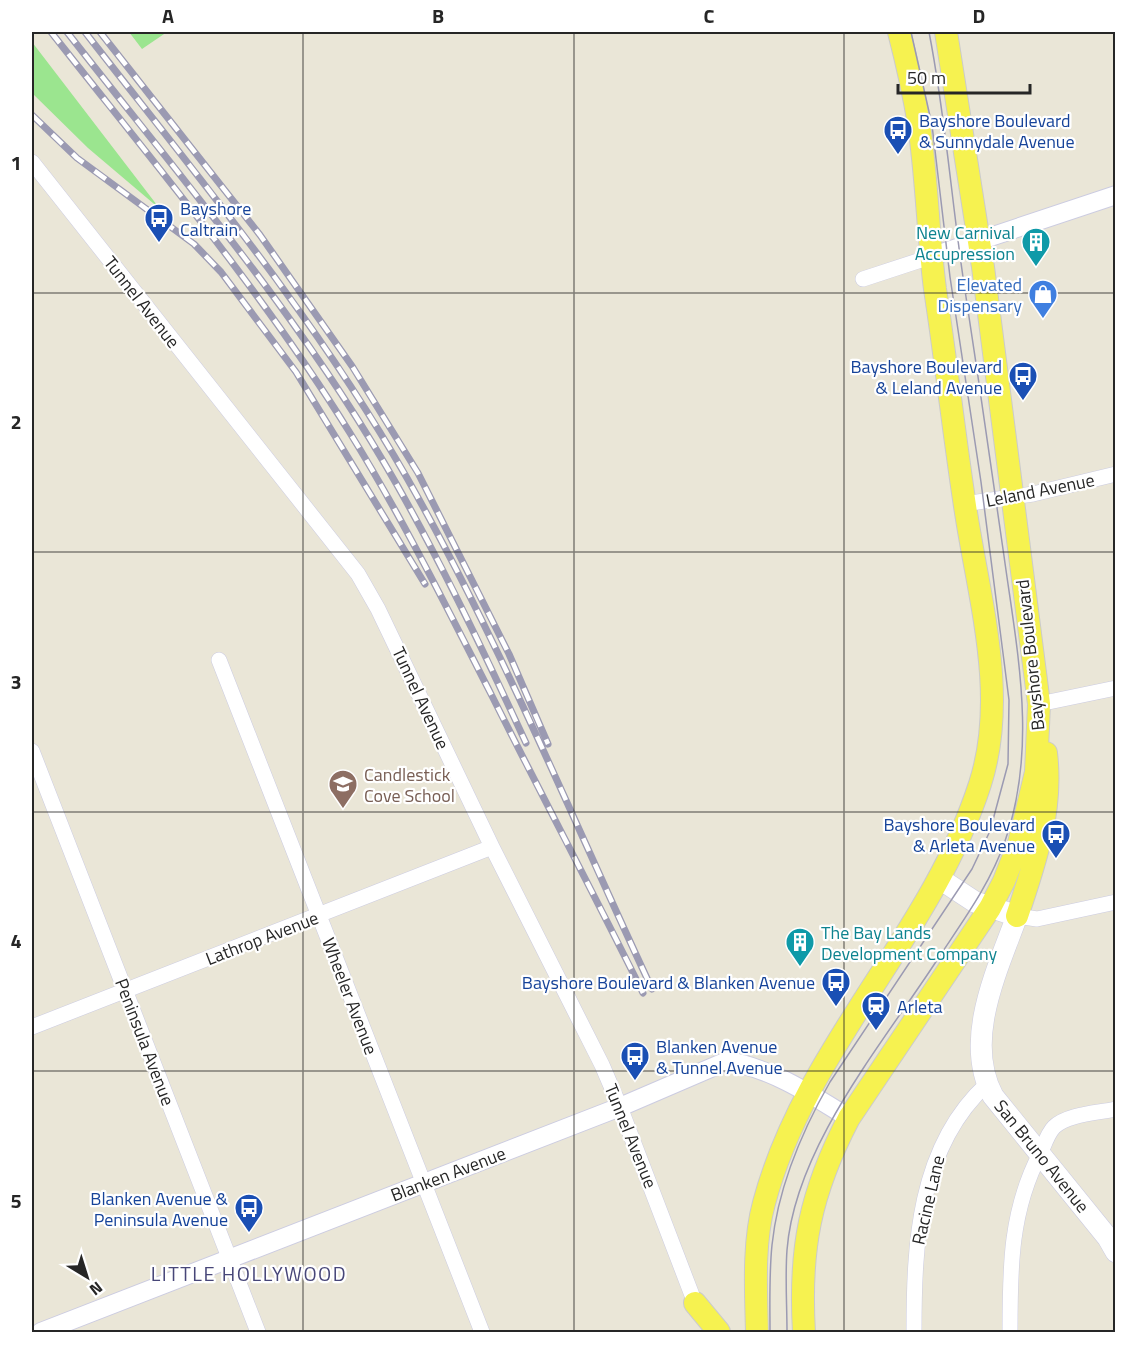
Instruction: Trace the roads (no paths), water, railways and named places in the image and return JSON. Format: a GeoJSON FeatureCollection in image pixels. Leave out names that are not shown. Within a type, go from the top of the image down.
{"type":"FeatureCollection","features":[{"type":"Feature","properties":{"kind":"main road"},"geometry":{"type":"LineString","coordinates":[[757,1332],[758,1248],[763,1206],[777,1161],[806,1093],[940,879],[981,783],[992,705],[985,628],[964,504],[933,256],[920,128],[899,32]]}},
{"type":"Feature","properties":{"kind":"main road","name":"Bayshore Boulevard"},"geometry":{"type":"LineString","coordinates":[[804,1332],[802,1300],[808,1221],[818,1184],[849,1118],[990,908],[1019,843],[1036,772],[1039,704],[978,241],[946,32]]}},
{"type":"Feature","properties":{"kind":"main road"},"geometry":{"type":"LineString","coordinates":[[940,879],[990,908],[1017,916],[1048,804],[1050,783],[1039,704]]}},
{"type":"Feature","properties":{"kind":"main road","name":"San Bruno Avenue"},"geometry":{"type":"LineString","coordinates":[[1017,916],[983,1024],[981,1059],[987,1084],[993,1096],[1108,1238],[1116,1252]]}},
{"type":"Feature","properties":{"kind":"main road"},"geometry":{"type":"LineString","coordinates":[[695,1303],[700,1332]]}},
{"type":"Feature","properties":{"kind":"main road"},"geometry":{"type":"LineString","coordinates":[[695,1303],[719,1332]]}},
{"type":"Feature","properties":{"kind":"street","name":"Tunnel Avenue"},"geometry":{"type":"LineString","coordinates":[[32,162],[358,574],[378,609],[492,847],[585,1028],[621,1107],[695,1303]]}},
{"type":"Feature","properties":{"kind":"street"},"geometry":{"type":"LineString","coordinates":[[862,279],[1116,195]]}},
{"type":"Feature","properties":{"kind":"street","name":"Leland Avenue"},"geometry":{"type":"LineString","coordinates":[[964,504],[1012,497],[1116,474]]}},
{"type":"Feature","properties":{"kind":"street","name":"Wheeler Avenue"},"geometry":{"type":"LineString","coordinates":[[219,660],[482,1332]]}},
{"type":"Feature","properties":{"kind":"street"},"geometry":{"type":"LineString","coordinates":[[1039,704],[1116,688]]}},
{"type":"Feature","properties":{"kind":"street","name":"Peninsula Avenue"},"geometry":{"type":"LineString","coordinates":[[32,752],[258,1332]]}},
{"type":"Feature","properties":{"kind":"street","name":"Lathrop Avenue"},"geometry":{"type":"LineString","coordinates":[[32,1027],[492,847]]}},
{"type":"Feature","properties":{"kind":"street"},"geometry":{"type":"LineString","coordinates":[[1017,916],[1037,919],[1116,902]]}},
{"type":"Feature","properties":{"kind":"street","name":"Blanken Avenue"},"geometry":{"type":"LineString","coordinates":[[41,1332],[621,1107],[727,1061],[744,1064],[806,1093],[849,1118]]}},
{"type":"Feature","properties":{"kind":"street","name":"Racine Lane"},"geometry":{"type":"LineString","coordinates":[[914,1332],[916,1254],[930,1179],[942,1144],[956,1118],[987,1084]]}},
{"type":"Feature","properties":{"kind":"street"},"geometry":{"type":"LineString","coordinates":[[1010,1332],[1016,1213],[1025,1182],[1054,1127],[1067,1120],[1116,1109]]}},
{"type":"Feature","properties":{"kind":"street"},"geometry":{"type":"LineString","coordinates":[[32,1325],[35,1332]]}},
{"type":"Feature","properties":{"kind":"tram line"},"geometry":{"type":"LineString","coordinates":[[770,1332],[770,1267],[775,1224],[786,1181],[801,1140],[830,1082],[972,869],[990,831],[1008,764],[1009,700],[981,482],[950,277],[932,125],[911,32]]}},
{"type":"Feature","properties":{"kind":"tram line"},"geometry":{"type":"LineString","coordinates":[[787,1332],[787,1250],[794,1211],[807,1172],[846,1095],[985,885],[1005,841],[1015,806],[1021,770],[1023,735],[1019,663],[929,32]]}},
{"type":"Feature","properties":{"kind":"railway"},"geometry":{"type":"LineString","coordinates":[[51,32],[244,278],[316,380],[350,433],[423,562],[643,993]]}},
{"type":"Feature","properties":{"kind":"railway"},"geometry":{"type":"LineString","coordinates":[[67,32],[240,252],[323,366],[397,485],[431,548],[526,743]]}},
{"type":"Feature","properties":{"kind":"railway"},"geometry":{"type":"LineString","coordinates":[[85,32],[212,194],[295,305],[372,419],[407,478],[441,540],[504,667],[652,989]]}},
{"type":"Feature","properties":{"kind":"railway"},"geometry":{"type":"LineString","coordinates":[[100,32],[260,235],[352,366],[418,473],[509,654],[548,744]]}},
{"type":"Feature","properties":{"kind":"railway"},"geometry":{"type":"LineString","coordinates":[[32,115],[77,158],[194,244],[221,272],[296,372],[425,584]]}},
{"type":"Feature","properties":{"kind":"place","name":"Bayshore Boulevard & Sunnydale Avenue"},"geometry":{"type":"Point","coordinates":[898,156]}},
{"type":"Feature","properties":{"kind":"place","name":"Bayshore Caltrain"},"geometry":{"type":"Point","coordinates":[159,244]}},
{"type":"Feature","properties":{"kind":"place","name":"New Carnival Accupression"},"geometry":{"type":"Point","coordinates":[1036,268]}},
{"type":"Feature","properties":{"kind":"place","name":"Elevated Dispensary"},"geometry":{"type":"Point","coordinates":[1043,320]}},
{"type":"Feature","properties":{"kind":"place","name":"Bayshore Boulevard & Leland Avenue"},"geometry":{"type":"Point","coordinates":[1023,402]}},
{"type":"Feature","properties":{"kind":"place","name":"Candlestick Cove School"},"geometry":{"type":"Point","coordinates":[343,810]}},
{"type":"Feature","properties":{"kind":"place","name":"Bayshore Boulevard & Arleta Avenue"},"geometry":{"type":"Point","coordinates":[1056,860]}},
{"type":"Feature","properties":{"kind":"place","name":"The Bay Lands Development Company"},"geometry":{"type":"Point","coordinates":[800,968]}},
{"type":"Feature","properties":{"kind":"place","name":"Bayshore Boulevard & Blanken Avenue"},"geometry":{"type":"Point","coordinates":[836,1008]}},
{"type":"Feature","properties":{"kind":"place","name":"Arleta"},"geometry":{"type":"Point","coordinates":[876,1032]}},
{"type":"Feature","properties":{"kind":"place","name":"Blanken Avenue & Tunnel Avenue"},"geometry":{"type":"Point","coordinates":[635,1082]}},
{"type":"Feature","properties":{"kind":"place","name":"Blanken Avenue & Peninsula Avenue"},"geometry":{"type":"Point","coordinates":[249,1234]}},
{"type":"Feature","properties":{"kind":"district","name":"LITTLE HOLLYWOOD"},"geometry":{"type":"Point","coordinates":[249,1273]}}]}
